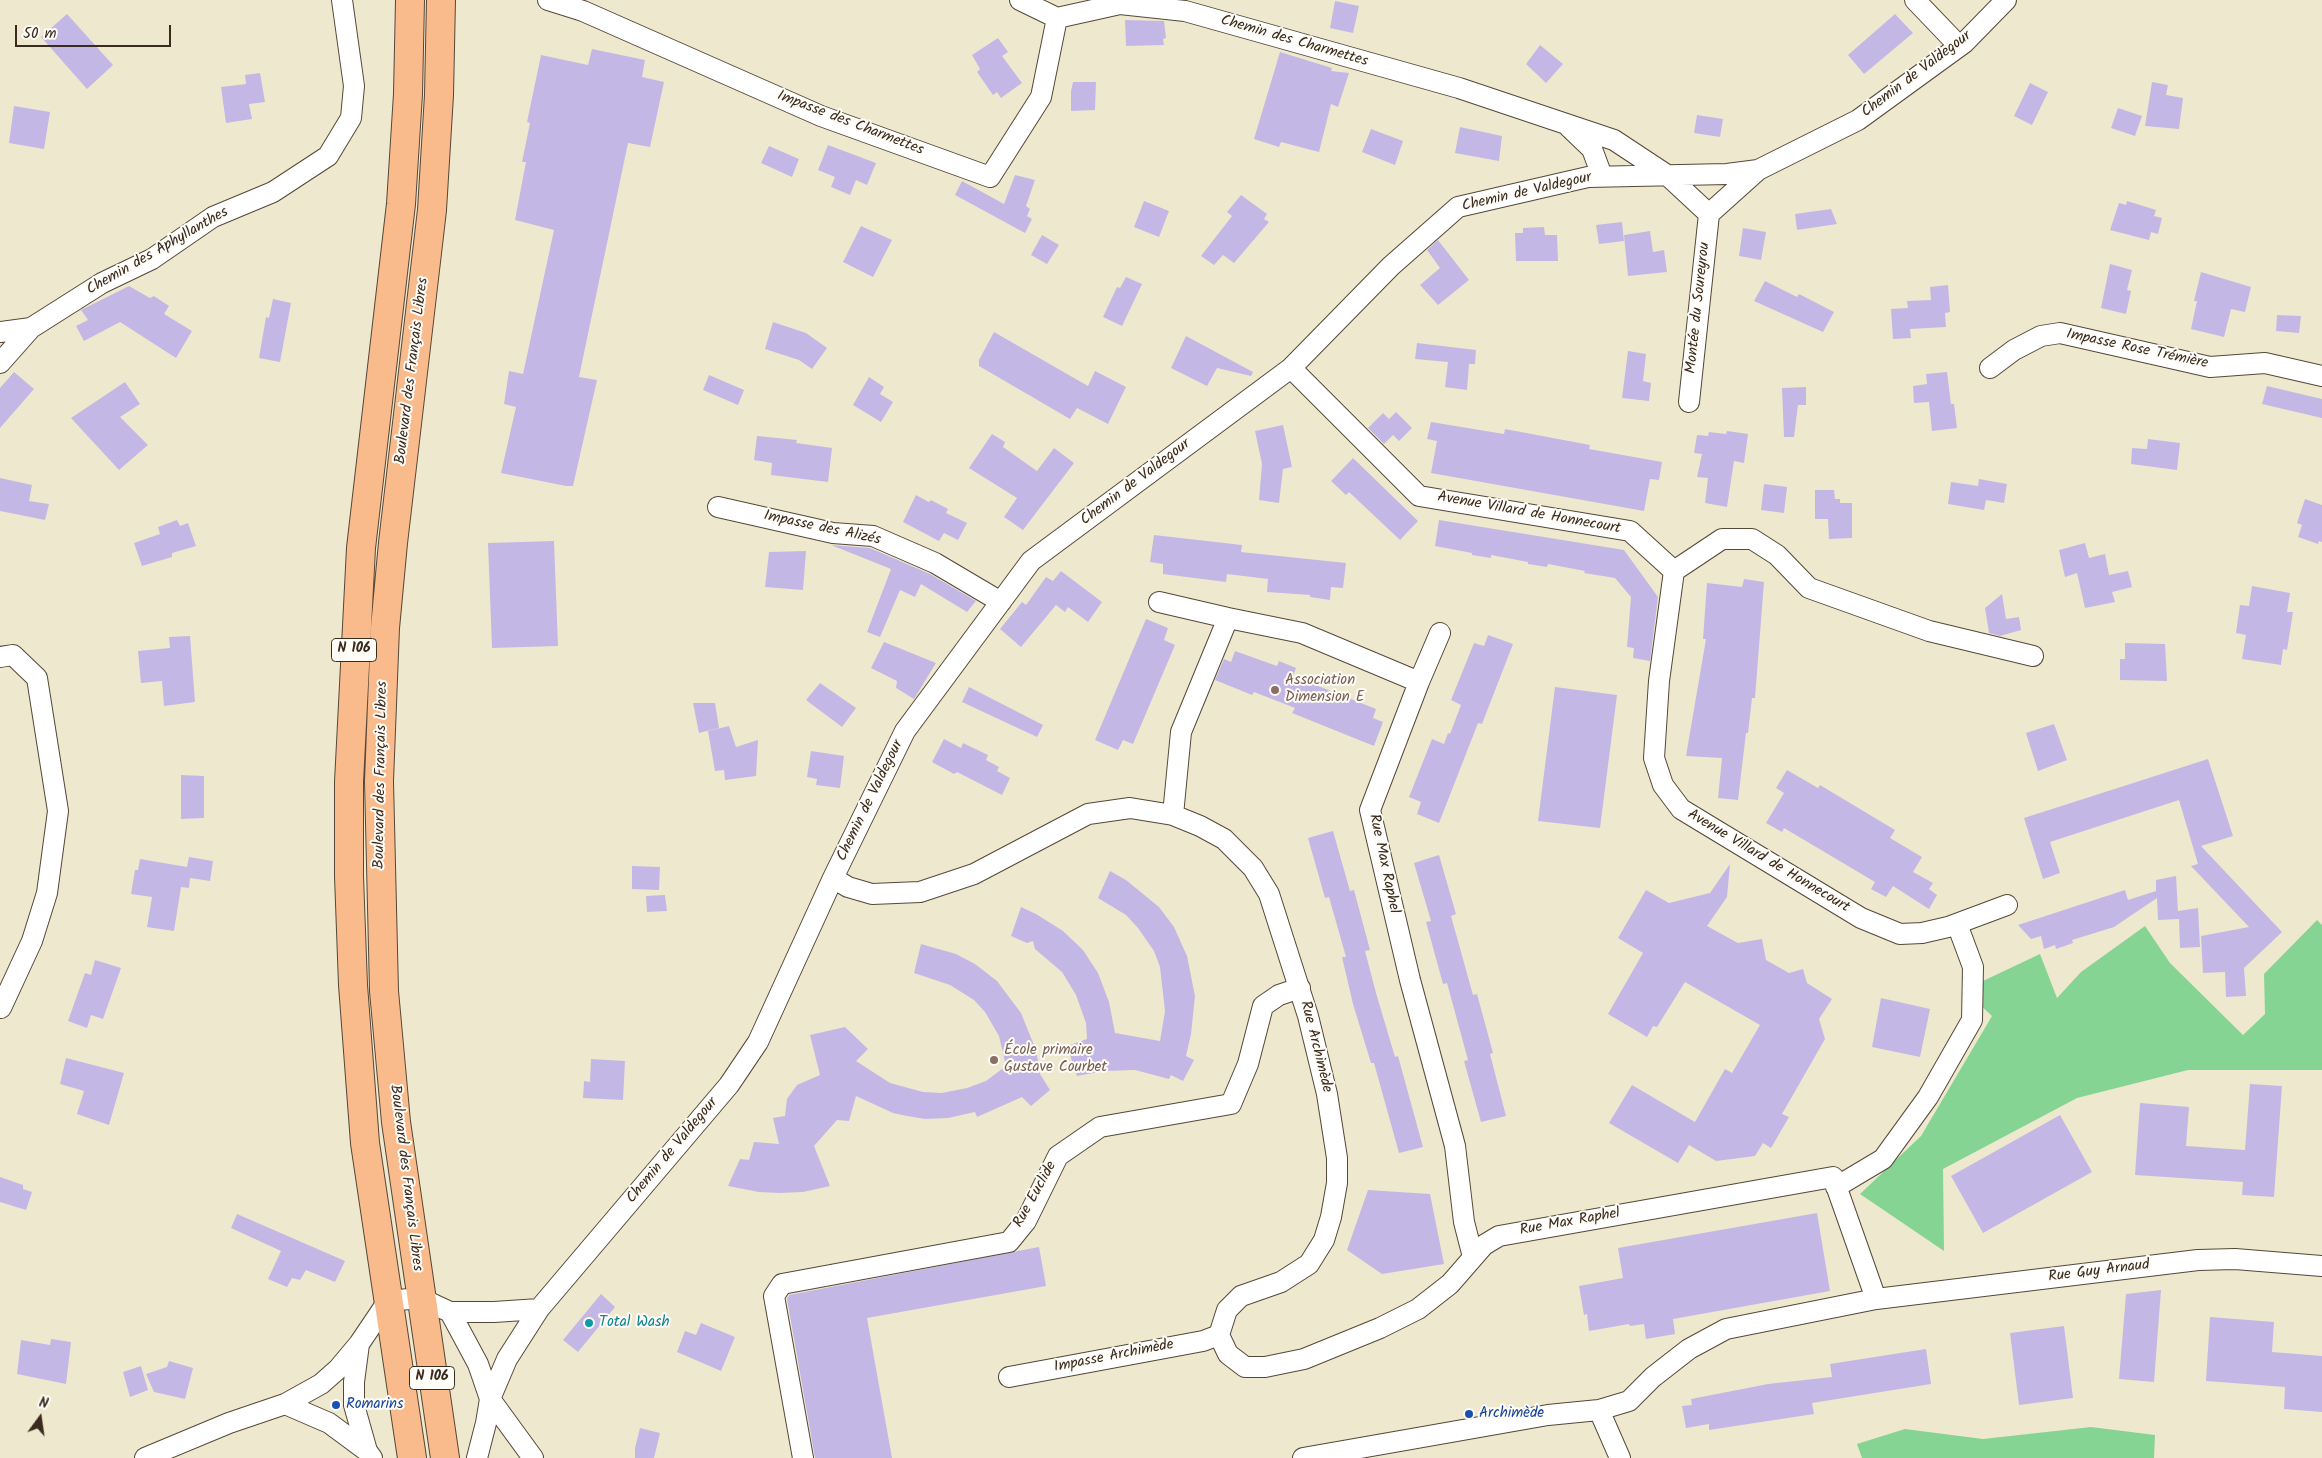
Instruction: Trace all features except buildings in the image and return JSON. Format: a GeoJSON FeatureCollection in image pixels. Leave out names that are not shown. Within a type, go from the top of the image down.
{"type":"FeatureCollection","features":[{"type":"Feature","properties":{"kind":"main road","name":"Boulevard des Français Libres"},"geometry":{"type":"LineString","coordinates":[[410,0],[408,94],[401,204],[361,548],[349,782],[349,876],[353,985],[365,1143],[412,1458]]}},
{"type":"Feature","properties":{"kind":"main road","name":"Boulevard des Français Libres"},"geometry":{"type":"LineString","coordinates":[[441,0],[439,95],[432,210],[393,543],[385,628],[380,781],[384,991],[396,1122],[420,1298],[445,1458]]}},
{"type":"Feature","properties":{"kind":"street","name":"Chemin des Aphyllanthes"},"geometry":{"type":"LineString","coordinates":[[0,332],[32,328],[102,283],[152,259],[213,217],[273,192],[328,156],[351,118],[354,86],[342,0]]}},
{"type":"Feature","properties":{"kind":"street","name":"Impasse des Charmettes"},"geometry":{"type":"LineString","coordinates":[[548,0],[583,11],[821,116],[990,178],[1041,97],[1057,18]]}},
{"type":"Feature","properties":{"kind":"street"},"geometry":{"type":"LineString","coordinates":[[1020,0],[1057,18]]}},
{"type":"Feature","properties":{"kind":"street"},"geometry":{"type":"LineString","coordinates":[[1915,0],[1959,46]]}},
{"type":"Feature","properties":{"kind":"street","name":"Chemin de Valdegour"},"geometry":{"type":"LineString","coordinates":[[477,1458],[490,1399],[507,1359],[539,1309],[729,1086],[749,1057],[764,1031],[834,878],[905,731],[1031,562],[1291,368],[1391,266],[1458,207],[1588,177],[1727,174],[1758,170],[1858,120],[1959,46],[2006,0]]}},
{"type":"Feature","properties":{"kind":"street","name":"Chemin des Charmettes"},"geometry":{"type":"LineString","coordinates":[[1057,18],[1120,4],[1185,11],[1459,88],[1614,140],[1667,175],[1709,214]]}},
{"type":"Feature","properties":{"kind":"street","name":"Chemin des Charmettes"},"geometry":{"type":"LineString","coordinates":[[1565,124],[1592,149],[1602,176]]}},
{"type":"Feature","properties":{"kind":"street"},"geometry":{"type":"LineString","coordinates":[[1709,214],[1758,170]]}},
{"type":"Feature","properties":{"kind":"street","name":"Montée du Soureyrou"},"geometry":{"type":"LineString","coordinates":[[1688,402],[1709,214]]}},
{"type":"Feature","properties":{"kind":"street"},"geometry":{"type":"LineString","coordinates":[[0,363],[32,328]]}},
{"type":"Feature","properties":{"kind":"street","name":"Impasse Rose Trémière"},"geometry":{"type":"LineString","coordinates":[[1990,368],[2014,350],[2041,336],[2060,334],[2210,367],[2265,362],[2322,376]]}},
{"type":"Feature","properties":{"kind":"street","name":"Avenue Villard de Honnecourt"},"geometry":{"type":"LineString","coordinates":[[1291,368],[1419,496],[1630,531],[1674,571],[1659,681],[1654,758],[1663,785],[1682,809],[1861,918],[1900,934],[1922,933],[1957,924],[2007,905]]}},
{"type":"Feature","properties":{"kind":"street","name":"Impasse des Alizés"},"geometry":{"type":"LineString","coordinates":[[718,507],[833,533],[873,536],[935,563],[1001,602]]}},
{"type":"Feature","properties":{"kind":"street"},"geometry":{"type":"LineString","coordinates":[[1674,571],[1722,538],[1752,539],[1777,555],[1809,588],[1929,632],[2033,656]]}},
{"type":"Feature","properties":{"kind":"street"},"geometry":{"type":"LineString","coordinates":[[1159,602],[1302,633],[1419,682]]}},
{"type":"Feature","properties":{"kind":"street"},"geometry":{"type":"LineString","coordinates":[[1173,815],[1181,732],[1228,618]]}},
{"type":"Feature","properties":{"kind":"street","name":"Rue Max Raphel"},"geometry":{"type":"LineString","coordinates":[[1440,633],[1419,682],[1370,810],[1410,980],[1455,1146],[1464,1222],[1473,1257]]}},
{"type":"Feature","properties":{"kind":"street"},"geometry":{"type":"LineString","coordinates":[[0,657],[13,655],[37,678],[58,811],[47,893],[32,941],[1,1008]]}},
{"type":"Feature","properties":{"kind":"street","name":"Rue Archimède"},"geometry":{"type":"LineString","coordinates":[[834,878],[848,887],[872,894],[920,892],[974,874],[1088,814],[1130,808],[1173,815],[1200,826],[1224,839],[1253,868],[1269,894],[1300,988],[1327,1094],[1337,1158],[1337,1187],[1331,1218],[1324,1240],[1309,1264],[1281,1282],[1241,1296],[1227,1310],[1219,1335]]}},
{"type":"Feature","properties":{"kind":"street"},"geometry":{"type":"LineString","coordinates":[[1303,1458],[1548,1415],[1600,1410],[1629,1401],[1653,1377],[1689,1349],[1726,1329],[1876,1299],[1836,1187],[1883,1159],[1928,1097],[1972,1020],[1973,967],[1957,924]]}},
{"type":"Feature","properties":{"kind":"street","name":"Rue Euclide"},"geometry":{"type":"LineString","coordinates":[[803,1458],[774,1296],[782,1284],[1009,1242],[1026,1221],[1058,1156],[1100,1127],[1231,1104],[1248,1064],[1262,1006],[1279,995],[1300,988]]}},
{"type":"Feature","properties":{"kind":"street","name":"Rue Max Raphel"},"geometry":{"type":"LineString","coordinates":[[1473,1257],[1484,1245],[1499,1236],[1832,1177],[1836,1187]]}},
{"type":"Feature","properties":{"kind":"street"},"geometry":{"type":"LineString","coordinates":[[1219,1335],[1228,1354],[1245,1367],[1265,1367],[1304,1359],[1380,1328],[1418,1309],[1450,1284],[1473,1257]]}},
{"type":"Feature","properties":{"kind":"street","name":"Rue Guy Arnaud"},"geometry":{"type":"LineString","coordinates":[[1876,1299],[2198,1260],[2235,1259],[2322,1266]]}},
{"type":"Feature","properties":{"kind":"street"},"geometry":{"type":"LineString","coordinates":[[144,1458],[285,1404],[321,1384],[338,1369],[359,1344],[388,1301],[420,1298],[450,1312],[539,1309]]}},
{"type":"Feature","properties":{"kind":"street"},"geometry":{"type":"LineString","coordinates":[[450,1312],[478,1364],[490,1399],[533,1458]]}},
{"type":"Feature","properties":{"kind":"street","name":"Impasse Archimède"},"geometry":{"type":"LineString","coordinates":[[1008,1377],[1203,1341],[1219,1335]]}},
{"type":"Feature","properties":{"kind":"street"},"geometry":{"type":"LineString","coordinates":[[359,1344],[354,1382],[354,1405],[369,1455]]}},
{"type":"Feature","properties":{"kind":"street"},"geometry":{"type":"LineString","coordinates":[[285,1404],[329,1423],[369,1455]]}},
{"type":"Feature","properties":{"kind":"street"},"geometry":{"type":"LineString","coordinates":[[1600,1410],[1620,1458]]}},
{"type":"Feature","properties":{"kind":"green space"},"geometry":{"type":"Polygon","coordinates":[[[2317,920],[2322,925],[2322,1070],[2188,1070],[2077,1098],[1943,1169],[1944,1251],[1860,1194],[1921,1136],[1992,1016],[1964,990],[2040,954],[2057,998],[2081,972],[2145,926],[2170,963],[2243,1035],[2265,1014],[2264,974],[2317,920]]]}},
{"type":"Feature","properties":{"kind":"green space"},"geometry":{"type":"Polygon","coordinates":[[[2091,1427],[2155,1435],[2154,1458],[1862,1458],[1857,1444],[1905,1429],[1983,1439],[2091,1427]]]}},
{"type":"Feature","properties":{"kind":"place","name":"Association Dimension E"},"geometry":{"type":"Point","coordinates":[1275,690]}},
{"type":"Feature","properties":{"kind":"place","name":"École primaire Gustave Courbet"},"geometry":{"type":"Point","coordinates":[994,1060]}},
{"type":"Feature","properties":{"kind":"place","name":"Total Wash"},"geometry":{"type":"Point","coordinates":[589,1323]}},
{"type":"Feature","properties":{"kind":"place","name":"Romarins"},"geometry":{"type":"Point","coordinates":[336,1405]}},
{"type":"Feature","properties":{"kind":"place","name":"Archimède"},"geometry":{"type":"Point","coordinates":[1469,1414]}}]}
